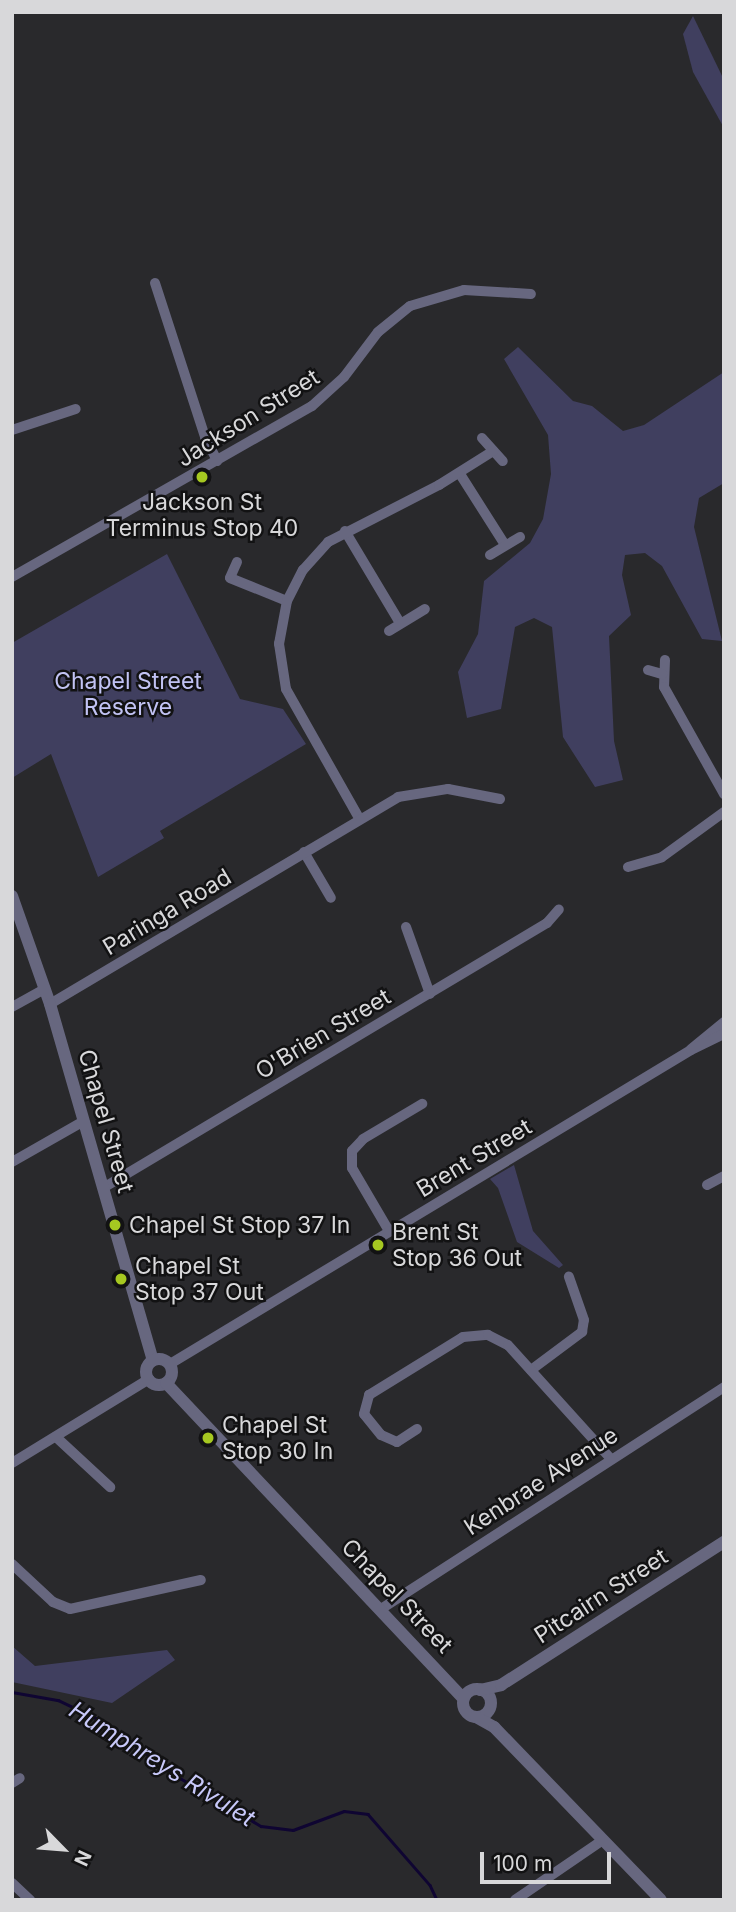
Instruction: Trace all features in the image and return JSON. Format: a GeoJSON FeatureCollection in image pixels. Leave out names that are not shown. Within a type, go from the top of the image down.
{"type":"FeatureCollection","features":[{"type":"Feature","properties":{"kind":"street"},"geometry":{"type":"LineString","coordinates":[[156,283],[205,437],[218,461]]}},
{"type":"Feature","properties":{"kind":"street","name":"Jackson Street"},"geometry":{"type":"LineString","coordinates":[[13,573],[218,461],[324,398],[378,332],[410,306],[464,290],[531,294]]}},
{"type":"Feature","properties":{"kind":"street"},"geometry":{"type":"LineString","coordinates":[[12,430],[76,409]]}},
{"type":"Feature","properties":{"kind":"street"},"geometry":{"type":"LineString","coordinates":[[482,438],[503,461]]}},
{"type":"Feature","properties":{"kind":"street"},"geometry":{"type":"LineString","coordinates":[[359,818],[286,689],[279,644],[287,601],[314,555],[345,531],[460,474],[493,451]]}},
{"type":"Feature","properties":{"kind":"street"},"geometry":{"type":"LineString","coordinates":[[460,474],[505,545]]}},
{"type":"Feature","properties":{"kind":"street"},"geometry":{"type":"LineString","coordinates":[[345,531],[400,623]]}},
{"type":"Feature","properties":{"kind":"street"},"geometry":{"type":"LineString","coordinates":[[490,555],[520,537]]}},
{"type":"Feature","properties":{"kind":"street"},"geometry":{"type":"LineString","coordinates":[[237,562],[228,582],[287,601]]}},
{"type":"Feature","properties":{"kind":"street"},"geometry":{"type":"LineString","coordinates":[[389,631],[425,608]]}},
{"type":"Feature","properties":{"kind":"street"},"geometry":{"type":"LineString","coordinates":[[665,660],[662,674],[676,711],[724,794]]}},
{"type":"Feature","properties":{"kind":"street"},"geometry":{"type":"LineString","coordinates":[[648,670],[662,674]]}},
{"type":"Feature","properties":{"kind":"street","name":"Paringa Road"},"geometry":{"type":"LineString","coordinates":[[50,1004],[398,797],[425,789],[460,790],[500,799]]}},
{"type":"Feature","properties":{"kind":"street"},"geometry":{"type":"LineString","coordinates":[[628,867],[662,857],[724,812]]}},
{"type":"Feature","properties":{"kind":"street"},"geometry":{"type":"LineString","coordinates":[[304,852],[331,898]]}},
{"type":"Feature","properties":{"kind":"street","name":"Chapel Street"},"geometry":{"type":"LineString","coordinates":[[12,896],[50,1004],[153,1360]]}},
{"type":"Feature","properties":{"kind":"street","name":"O'Brien Street"},"geometry":{"type":"LineString","coordinates":[[103,1188],[430,994],[547,922],[559,909]]}},
{"type":"Feature","properties":{"kind":"street"},"geometry":{"type":"LineString","coordinates":[[406,926],[430,994]]}},
{"type":"Feature","properties":{"kind":"street"},"geometry":{"type":"LineString","coordinates":[[12,1007],[45,989]]}},
{"type":"Feature","properties":{"kind":"street","name":"Brent Street"},"geometry":{"type":"LineString","coordinates":[[691,1050],[705,1033],[724,1022]]}},
{"type":"Feature","properties":{"kind":"street","name":"Brent Street"},"geometry":{"type":"LineString","coordinates":[[170,1364],[691,1050],[724,1034]]}},
{"type":"Feature","properties":{"kind":"street"},"geometry":{"type":"LineString","coordinates":[[389,1231],[352,1168],[352,1151],[358,1143],[422,1104]]}},
{"type":"Feature","properties":{"kind":"street"},"geometry":{"type":"LineString","coordinates":[[12,1162],[84,1121]]}},
{"type":"Feature","properties":{"kind":"street"},"geometry":{"type":"LineString","coordinates":[[707,1185],[724,1176]]}},
{"type":"Feature","properties":{"kind":"street"},"geometry":{"type":"LineString","coordinates":[[531,1370],[582,1332],[584,1320],[569,1277]]}},
{"type":"Feature","properties":{"kind":"street"},"geometry":{"type":"LineString","coordinates":[[417,1429],[401,1441],[386,1438],[366,1420],[365,1402],[373,1390],[463,1337],[479,1334],[503,1340],[611,1459]]}},
{"type":"Feature","properties":{"kind":"street"},"geometry":{"type":"LineString","coordinates":[[12,1463],[149,1379],[166,1383],[172,1376],[170,1364],[153,1360],[147,1366],[149,1379]]}},
{"type":"Feature","properties":{"kind":"street","name":"Chapel Street"},"geometry":{"type":"LineString","coordinates":[[166,1383],[455,1686],[472,1693]]}},
{"type":"Feature","properties":{"kind":"street","name":"Kenbrae Avenue"},"geometry":{"type":"LineString","coordinates":[[381,1609],[724,1387]]}},
{"type":"Feature","properties":{"kind":"street"},"geometry":{"type":"LineString","coordinates":[[56,1437],[110,1487]]}},
{"type":"Feature","properties":{"kind":"street","name":"Pitcairn Street"},"geometry":{"type":"LineString","coordinates":[[472,1693],[501,1685],[724,1542]]}},
{"type":"Feature","properties":{"kind":"street"},"geometry":{"type":"LineString","coordinates":[[12,1564],[53,1602],[70,1609],[201,1580]]}},
{"type":"Feature","properties":{"kind":"street","name":"Pitcairn Street"},"geometry":{"type":"LineString","coordinates":[[490,1705],[501,1685]]}},
{"type":"Feature","properties":{"kind":"street"},"geometry":{"type":"LineString","coordinates":[[494,1727],[490,1705],[472,1693],[466,1711],[494,1727],[660,1900]]}},
{"type":"Feature","properties":{"kind":"street"},"geometry":{"type":"LineString","coordinates":[[476,1717],[490,1705]]}},
{"type":"Feature","properties":{"kind":"street"},"geometry":{"type":"LineString","coordinates":[[514,1900],[603,1840]]}},
{"type":"Feature","properties":{"kind":"street"},"geometry":{"type":"LineString","coordinates":[[12,1883],[30,1900]]}},
{"type":"Feature","properties":{"kind":"green space"},"geometry":{"type":"Polygon","coordinates":[[[693,16],[724,80],[724,128],[693,72],[683,34],[693,16]]]}},
{"type":"Feature","properties":{"kind":"green space"},"geometry":{"type":"Polygon","coordinates":[[[518,347],[573,401],[592,406],[623,431],[644,425],[724,372],[724,483],[699,498],[694,527],[722,641],[702,639],[662,566],[645,553],[625,555],[622,575],[631,615],[609,636],[614,741],[623,780],[595,787],[563,737],[552,627],[534,618],[515,627],[501,709],[467,718],[458,672],[478,634],[484,581],[530,543],[543,519],[551,474],[548,435],[504,359],[518,347]]]}},
{"type":"Feature","properties":{"kind":"green space","name":"Chapel Street Reserve"},"geometry":{"type":"Polygon","coordinates":[[[167,554],[240,699],[283,709],[306,744],[160,831],[164,838],[98,877],[51,754],[12,778],[12,643],[167,554]]]}},
{"type":"Feature","properties":{"kind":"green space"},"geometry":{"type":"Polygon","coordinates":[[[514,1165],[533,1231],[563,1265],[559,1268],[517,1242],[498,1188],[490,1179],[514,1165]]]}},
{"type":"Feature","properties":{"kind":"green space"},"geometry":{"type":"Polygon","coordinates":[[[12,1646],[35,1666],[167,1650],[175,1660],[112,1703],[12,1682],[12,1646]]]}},
{"type":"Feature","properties":{"kind":"waterway","name":"Humphreys Rivulet"},"geometry":{"type":"LineString","coordinates":[[12,1692],[58,1700],[102,1721],[180,1778],[261,1826],[293,1830],[344,1811],[368,1814],[430,1885],[437,1900]]}},
{"type":"Feature","properties":{"kind":"place","name":"Jackson St Terminus Stop 40"},"geometry":{"type":"Point","coordinates":[202,477]}},
{"type":"Feature","properties":{"kind":"place","name":"Chapel St Stop 37 In"},"geometry":{"type":"Point","coordinates":[115,1225]}},
{"type":"Feature","properties":{"kind":"place","name":"Brent St Stop 36 Out"},"geometry":{"type":"Point","coordinates":[378,1245]}},
{"type":"Feature","properties":{"kind":"place","name":"Chapel St Stop 37 Out"},"geometry":{"type":"Point","coordinates":[121,1279]}},
{"type":"Feature","properties":{"kind":"place","name":"Chapel St Stop 30 In"},"geometry":{"type":"Point","coordinates":[208,1438]}}]}
